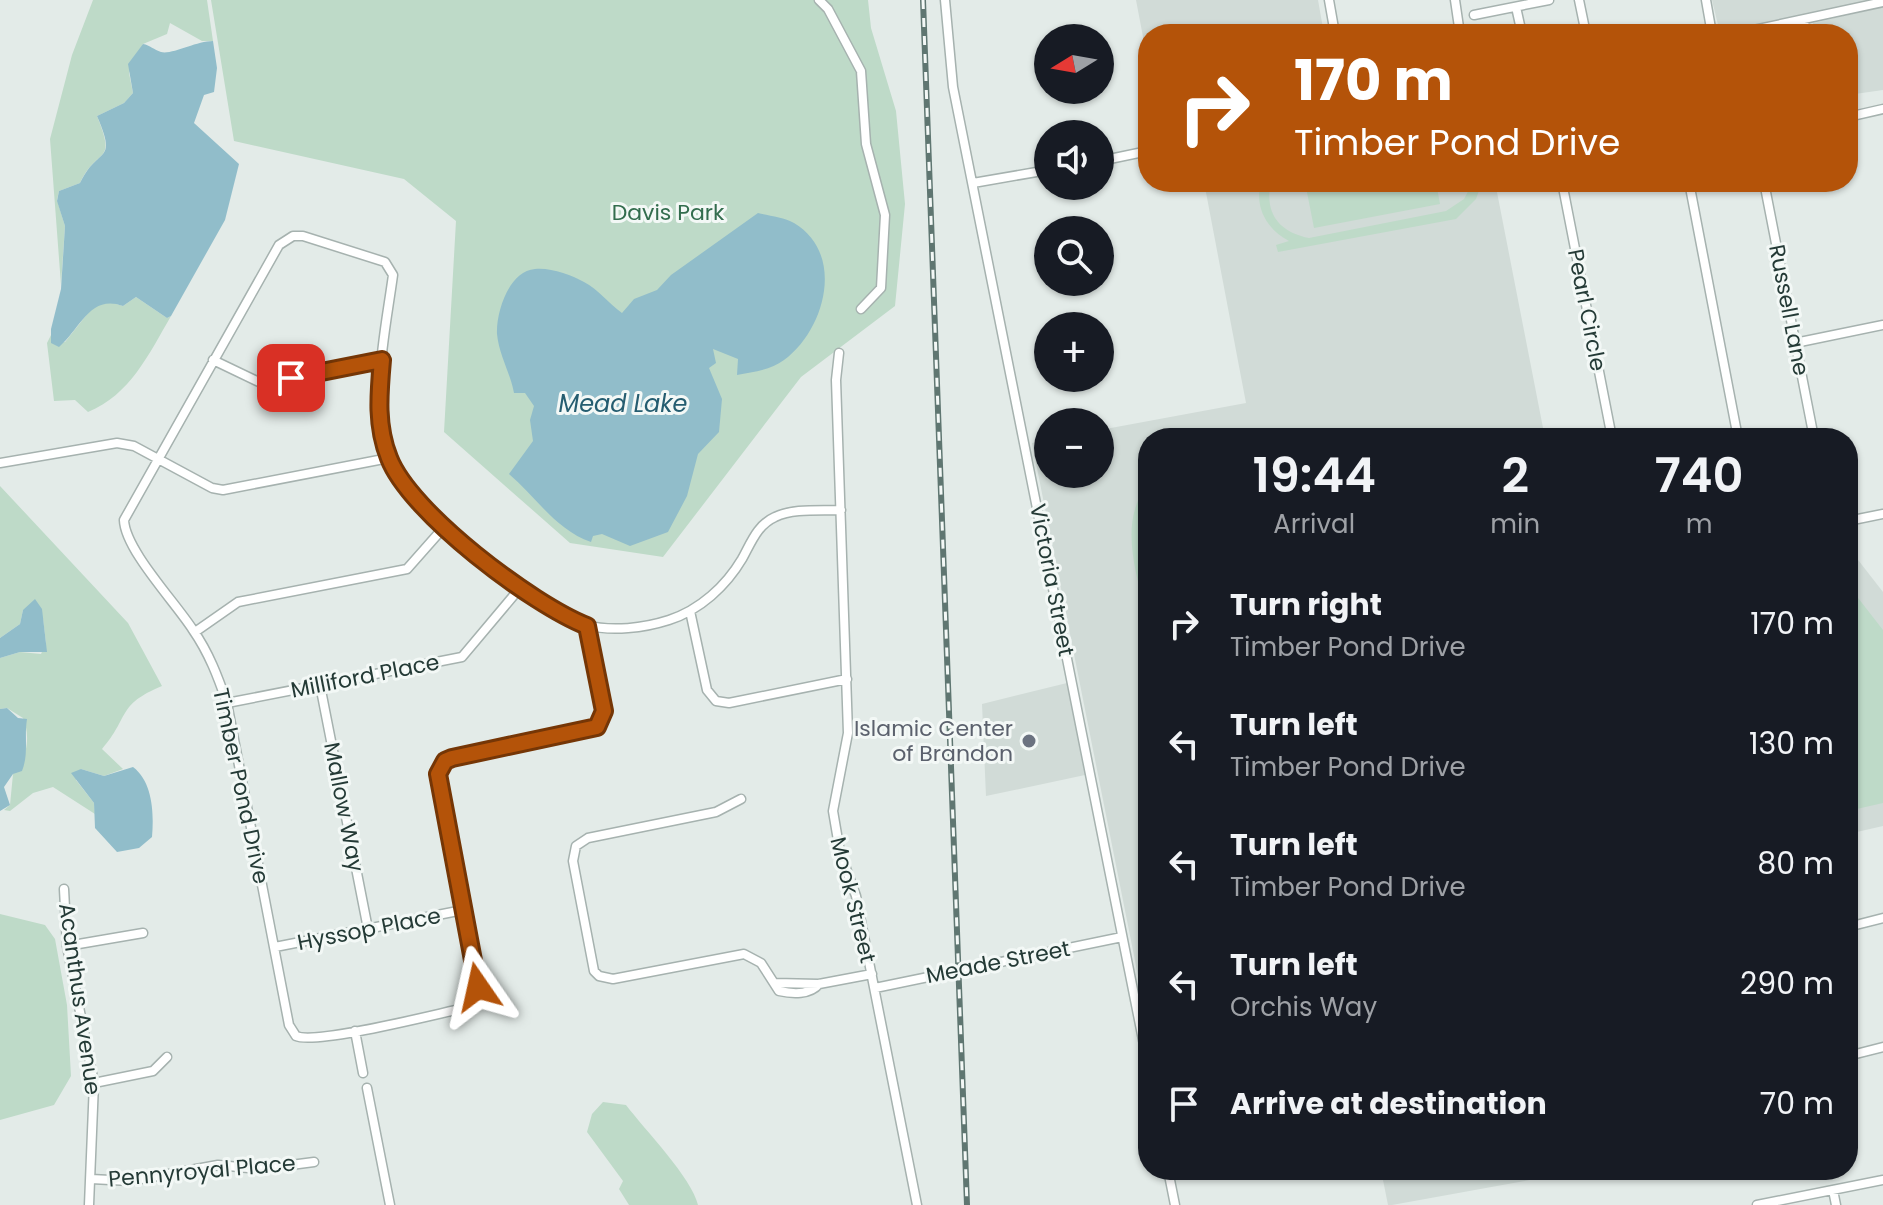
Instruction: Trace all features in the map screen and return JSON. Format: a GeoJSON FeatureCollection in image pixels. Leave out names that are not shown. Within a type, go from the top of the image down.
{"type":"FeatureCollection","features":[{"type":"Feature","properties":{"kind":"street"},"geometry":{"type":"LineString","coordinates":[[819,0],[828,9],[861,71],[866,144],[885,215],[881,288],[861,309]]}},
{"type":"Feature","properties":{"kind":"street","name":"Victoria Street"},"geometry":{"type":"LineString","coordinates":[[945,0],[950,71],[1138,1016]]}},
{"type":"Feature","properties":{"kind":"street"},"geometry":{"type":"LineString","coordinates":[[1329,0],[1333,24]]}},
{"type":"Feature","properties":{"kind":"street"},"geometry":{"type":"LineString","coordinates":[[1455,0],[1459,24]]}},
{"type":"Feature","properties":{"kind":"street"},"geometry":{"type":"LineString","coordinates":[[1474,15],[1549,0]]}},
{"type":"Feature","properties":{"kind":"street"},"geometry":{"type":"LineString","coordinates":[[1579,0],[1584,24]]}},
{"type":"Feature","properties":{"kind":"street"},"geometry":{"type":"LineString","coordinates":[[1706,0],[1710,24]]}},
{"type":"Feature","properties":{"kind":"street"},"geometry":{"type":"LineString","coordinates":[[1784,24],[1883,2]]}},
{"type":"Feature","properties":{"kind":"street"},"geometry":{"type":"LineString","coordinates":[[1516,7],[1520,24]]}},
{"type":"Feature","properties":{"kind":"street"},"geometry":{"type":"LineString","coordinates":[[1804,20],[1805,24]]}},
{"type":"Feature","properties":{"kind":"street"},"geometry":{"type":"LineString","coordinates":[[1858,115],[1883,109]]}},
{"type":"Feature","properties":{"kind":"street"},"geometry":{"type":"LineString","coordinates":[[1114,158],[1138,153]]}},
{"type":"Feature","properties":{"kind":"street"},"geometry":{"type":"LineString","coordinates":[[973,183],[1034,172]]}},
{"type":"Feature","properties":{"kind":"street","name":"Pearl Circle"},"geometry":{"type":"LineString","coordinates":[[1564,192],[1610,428]]}},
{"type":"Feature","properties":{"kind":"street"},"geometry":{"type":"LineString","coordinates":[[1691,192],[1736,428]]}},
{"type":"Feature","properties":{"kind":"street","name":"Russell Lane"},"geometry":{"type":"LineString","coordinates":[[1766,192],[1812,428]]}},
{"type":"Feature","properties":{"kind":"street","name":"Timber Pond Drive"},"geometry":{"type":"LineString","coordinates":[[587,626],[604,711],[597,727],[452,758],[440,767],[438,781],[478,987],[471,1005],[355,1031],[308,1039],[296,1036],[289,1025],[227,703],[215,668],[195,632],[129,540],[124,527],[126,513],[279,245],[293,236],[385,262],[393,275],[378,413],[389,458],[410,494],[445,526],[520,588],[560,616],[587,626],[643,627],[690,611]]}},
{"type":"Feature","properties":{"kind":"street"},"geometry":{"type":"LineString","coordinates":[[1795,343],[1883,325]]}},
{"type":"Feature","properties":{"kind":"street","name":"Mook Street"},"geometry":{"type":"LineString","coordinates":[[839,353],[836,380],[847,749],[833,811],[875,988],[917,1205]]}},
{"type":"Feature","properties":{"kind":"street"},"geometry":{"type":"LineString","coordinates":[[213,360],[261,383],[382,360]]}},
{"type":"Feature","properties":{"kind":"street"},"geometry":{"type":"LineString","coordinates":[[0,463],[117,443],[134,446],[212,488],[223,490],[389,458]]}},
{"type":"Feature","properties":{"kind":"street"},"geometry":{"type":"LineString","coordinates":[[841,510],[787,513],[770,519],[760,527],[729,576],[690,611],[707,690],[716,701],[729,703],[847,679]]}},
{"type":"Feature","properties":{"kind":"street"},"geometry":{"type":"LineString","coordinates":[[1858,519],[1883,514]]}},
{"type":"Feature","properties":{"kind":"street"},"geometry":{"type":"LineString","coordinates":[[195,632],[238,602],[407,569],[445,526]]}},
{"type":"Feature","properties":{"kind":"street","name":"Milliford Place"},"geometry":{"type":"LineString","coordinates":[[227,703],[462,657],[520,588]]}},
{"type":"Feature","properties":{"kind":"street","name":"Mallow Way"},"geometry":{"type":"LineString","coordinates":[[320,685],[368,929]]}},
{"type":"Feature","properties":{"kind":"street"},"geometry":{"type":"LineString","coordinates":[[741,799],[716,812],[588,838],[576,846],[573,861],[592,964],[599,976],[613,979],[744,954],[757,959],[779,991],[812,990],[819,984],[872,974]]}},
{"type":"Feature","properties":{"kind":"street","name":"Acanthus Avenue"},"geometry":{"type":"LineString","coordinates":[[64,889],[67,946],[94,1083],[89,1205]]}},
{"type":"Feature","properties":{"kind":"street","name":"Hyssop Place"},"geometry":{"type":"LineString","coordinates":[[275,947],[463,910]]}},
{"type":"Feature","properties":{"kind":"street"},"geometry":{"type":"LineString","coordinates":[[1858,924],[1883,918]]}},
{"type":"Feature","properties":{"kind":"street"},"geometry":{"type":"LineString","coordinates":[[67,946],[143,933]]}},
{"type":"Feature","properties":{"kind":"street","name":"Meade Street"},"geometry":{"type":"LineString","coordinates":[[875,988],[1122,937]]}},
{"type":"Feature","properties":{"kind":"street"},"geometry":{"type":"LineString","coordinates":[[355,1031],[363,1073]]}},
{"type":"Feature","properties":{"kind":"street"},"geometry":{"type":"LineString","coordinates":[[1858,1053],[1883,1047]]}},
{"type":"Feature","properties":{"kind":"street"},"geometry":{"type":"LineString","coordinates":[[94,1083],[153,1071],[167,1057]]}},
{"type":"Feature","properties":{"kind":"street"},"geometry":{"type":"LineString","coordinates":[[367,1088],[390,1205]]}},
{"type":"Feature","properties":{"kind":"street","name":"Pennyroyal Place"},"geometry":{"type":"LineString","coordinates":[[91,1179],[130,1181],[218,1165],[260,1169],[314,1162]]}},
{"type":"Feature","properties":{"kind":"street"},"geometry":{"type":"LineString","coordinates":[[1170,1180],[1175,1205]]}},
{"type":"Feature","properties":{"kind":"street"},"geometry":{"type":"LineString","coordinates":[[1757,1205],[1883,1180]]}},
{"type":"Feature","properties":{"kind":"street"},"geometry":{"type":"LineString","coordinates":[[1833,1190],[1836,1205]]}},
{"type":"Feature","properties":{"kind":"shaded area"},"geometry":{"type":"Polygon","coordinates":[[[1136,0],[1318,0],[1322,24],[1141,24],[1136,0]]]}},
{"type":"Feature","properties":{"kind":"shaded area"},"geometry":{"type":"Polygon","coordinates":[[[1712,0],[1873,0],[1762,24],[1718,24],[1712,0]]]}},
{"type":"Feature","properties":{"kind":"shaded area"},"geometry":{"type":"Polygon","coordinates":[[[1883,7],[1883,90],[1858,94],[1858,24],[1813,23],[1883,7]]]}},
{"type":"Feature","properties":{"kind":"shaded area"},"geometry":{"type":"Polygon","coordinates":[[[1206,192],[1497,192],[1543,428],[1138,428],[1138,976],[1041,488],[1114,488],[1114,427],[1246,403],[1206,192]]]}},
{"type":"Feature","properties":{"kind":"shaded area"},"geometry":{"type":"Polygon","coordinates":[[[1858,560],[1883,592],[1883,826],[1858,832],[1858,560]]]}},
{"type":"Feature","properties":{"kind":"shaded area"},"geometry":{"type":"Polygon","coordinates":[[[1067,683],[1085,775],[986,796],[982,704],[1067,683]]]}},
{"type":"Feature","properties":{"kind":"shaded area"},"geometry":{"type":"Polygon","coordinates":[[[1383,1180],[1530,1180],[1392,1205],[1388,1205],[1383,1180]]]}},
{"type":"Feature","properties":{"kind":"green space"},"geometry":{"type":"Polygon","coordinates":[[[93,0],[207,0],[213,41],[202,41],[170,23],[167,34],[143,44],[129,73],[133,93],[124,103],[97,116],[105,142],[103,154],[80,183],[59,191],[57,200],[65,226],[61,285],[50,139],[72,55],[93,0]]]}},
{"type":"Feature","properties":{"kind":"green space","name":"Davis Park"},"geometry":{"type":"Polygon","coordinates":[[[211,0],[868,0],[871,28],[896,111],[905,204],[895,306],[801,377],[663,557],[570,543],[444,432],[456,221],[404,179],[234,141],[211,0]]]}},
{"type":"Feature","properties":{"kind":"green space"},"geometry":{"type":"Polygon","coordinates":[[[1259,192],[1269,192],[1272,212],[1282,226],[1309,238],[1446,211],[1464,199],[1468,192],[1478,192],[1476,199],[1456,219],[1278,252],[1276,245],[1289,241],[1269,224],[1259,192]]]}},
{"type":"Feature","properties":{"kind":"green space"},"geometry":{"type":"Polygon","coordinates":[[[1307,192],[1438,192],[1440,204],[1314,228],[1307,192]]]}},
{"type":"Feature","properties":{"kind":"green space"},"geometry":{"type":"Polygon","coordinates":[[[136,297],[167,318],[171,316],[137,372],[116,395],[88,412],[75,400],[54,401],[47,343],[51,335],[51,343],[65,342],[92,308],[107,301],[123,306],[136,297]]]}},
{"type":"Feature","properties":{"kind":"green space"},"geometry":{"type":"Polygon","coordinates":[[[0,486],[128,623],[162,686],[130,706],[102,749],[123,769],[104,776],[81,769],[76,780],[94,803],[95,814],[53,787],[33,793],[10,811],[4,810],[10,805],[13,774],[22,762],[27,740],[23,718],[7,708],[0,709],[0,658],[20,652],[41,654],[46,643],[43,619],[23,610],[20,624],[0,638],[0,486]]]}},
{"type":"Feature","properties":{"kind":"green space"},"geometry":{"type":"Polygon","coordinates":[[[1138,501],[1138,579],[1132,545],[1138,501]]]}},
{"type":"Feature","properties":{"kind":"green space"},"geometry":{"type":"Polygon","coordinates":[[[1858,598],[1883,630],[1883,803],[1858,809],[1858,598]]]}},
{"type":"Feature","properties":{"kind":"green space"},"geometry":{"type":"Polygon","coordinates":[[[0,914],[45,925],[55,939],[67,1005],[71,1076],[54,1105],[0,1120],[0,914]]]}},
{"type":"Feature","properties":{"kind":"green space"},"geometry":{"type":"Polygon","coordinates":[[[603,1102],[626,1105],[678,1168],[698,1205],[629,1205],[619,1189],[623,1181],[587,1132],[592,1114],[603,1102]]]}},
{"type":"Feature","properties":{"kind":"water"},"geometry":{"type":"Polygon","coordinates":[[[213,41],[217,68],[214,92],[204,95],[194,123],[239,164],[225,220],[171,316],[167,318],[136,297],[123,306],[102,305],[94,309],[59,347],[51,343],[51,329],[61,289],[65,226],[57,201],[59,191],[80,183],[106,149],[97,116],[124,103],[133,93],[128,64],[143,44],[166,52],[213,41]]]}},
{"type":"Feature","properties":{"kind":"water","name":"Mead Lake"},"geometry":{"type":"Polygon","coordinates":[[[758,213],[794,223],[810,237],[820,253],[824,292],[810,330],[784,360],[749,373],[737,375],[738,359],[713,349],[716,363],[709,368],[722,399],[719,432],[698,454],[687,496],[668,532],[630,546],[602,534],[593,536],[591,542],[579,537],[557,521],[509,474],[533,441],[530,420],[534,406],[525,393],[514,393],[500,349],[497,325],[506,294],[526,271],[547,269],[579,279],[622,313],[634,299],[657,290],[671,275],[758,213]]]}},
{"type":"Feature","properties":{"kind":"water"},"geometry":{"type":"Polygon","coordinates":[[[35,599],[42,609],[47,652],[20,652],[0,658],[0,638],[20,624],[23,610],[35,599]]]}},
{"type":"Feature","properties":{"kind":"water"},"geometry":{"type":"Polygon","coordinates":[[[7,708],[18,718],[27,719],[26,752],[22,771],[13,774],[4,787],[10,805],[0,811],[0,709],[7,708]]]}},
{"type":"Feature","properties":{"kind":"water"},"geometry":{"type":"Polygon","coordinates":[[[133,767],[140,773],[148,790],[152,837],[139,848],[117,852],[95,828],[94,803],[71,773],[81,769],[104,776],[133,767]]]}},
{"type":"Feature","properties":{"kind":"railway"},"geometry":{"type":"LineString","coordinates":[[923,0],[967,1205]]}},
{"type":"Feature","properties":{"kind":"place","name":"Islamic Center of Brandon"},"geometry":{"type":"Point","coordinates":[1029,741]}},
{"type":"Feature","properties":{"kind":"route"},"geometry":{"type":"LineString","coordinates":[[291,378],[382,360],[378,413],[389,458],[410,494],[538,602],[560,616],[587,626],[604,711],[597,727],[452,758],[440,767],[438,781],[478,987]]}}]}
